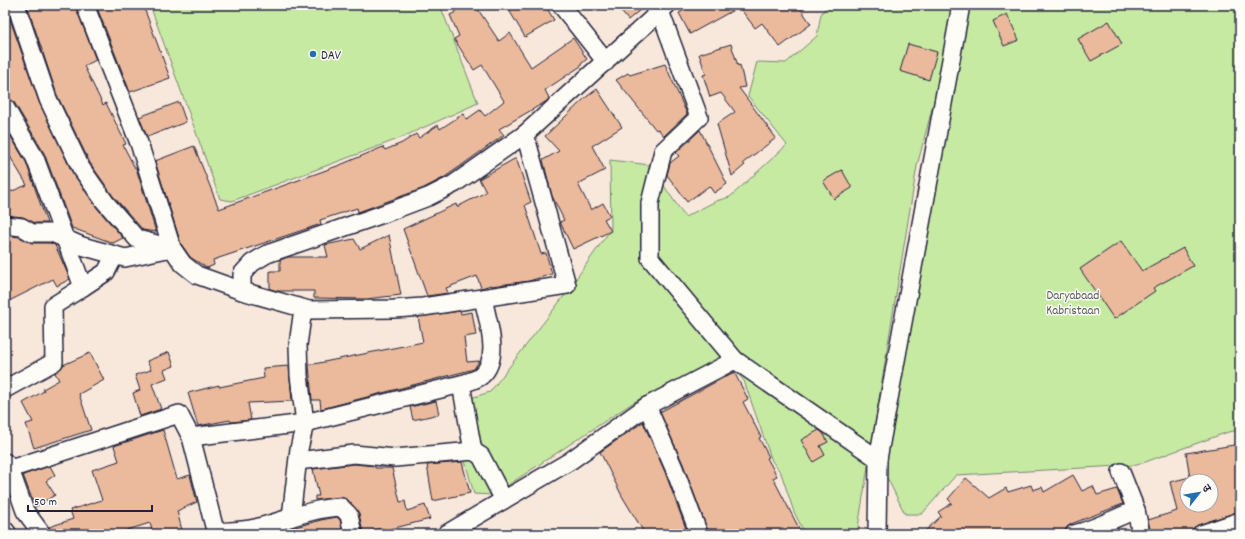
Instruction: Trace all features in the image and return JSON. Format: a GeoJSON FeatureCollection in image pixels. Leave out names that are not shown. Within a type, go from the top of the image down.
{"type":"FeatureCollection","features":[{"type":"Feature","properties":{"kind":"street"},"geometry":{"type":"LineString","coordinates":[[16,5],[48,100],[81,168],[105,202],[137,239],[172,248]]}},
{"type":"Feature","properties":{"kind":"street"},"geometry":{"type":"LineString","coordinates":[[85,5],[139,143],[172,248],[183,264],[198,275],[242,291],[309,310],[394,309],[483,298],[567,285],[525,134]]}},
{"type":"Feature","properties":{"kind":"street"},"geometry":{"type":"LineString","coordinates":[[561,5],[606,62]]}},
{"type":"Feature","properties":{"kind":"street"},"geometry":{"type":"LineString","coordinates":[[877,534],[878,459],[961,5]]}},
{"type":"Feature","properties":{"kind":"street"},"geometry":{"type":"LineString","coordinates":[[242,291],[242,274],[252,263],[267,254],[428,197],[460,180],[525,134],[664,8],[699,117],[663,151],[650,203],[650,258],[735,360],[878,459]]}},
{"type":"Feature","properties":{"kind":"street"},"geometry":{"type":"LineString","coordinates":[[5,107],[35,158],[83,287]]}},
{"type":"Feature","properties":{"kind":"street"},"geometry":{"type":"LineString","coordinates":[[5,224],[22,227],[32,233],[52,233],[82,246],[126,258],[172,248]]}},
{"type":"Feature","properties":{"kind":"street"},"geometry":{"type":"LineString","coordinates":[[5,389],[54,362],[53,306],[106,272],[115,255]]}},
{"type":"Feature","properties":{"kind":"street"},"geometry":{"type":"LineString","coordinates":[[191,437],[305,423],[461,384],[480,377],[488,368],[492,347],[483,298]]}},
{"type":"Feature","properties":{"kind":"street"},"geometry":{"type":"LineString","coordinates":[[291,517],[298,460],[305,423],[299,375],[298,345],[303,308]]}},
{"type":"Feature","properties":{"kind":"street"},"geometry":{"type":"LineString","coordinates":[[446,534],[570,461],[647,406],[735,360]]}},
{"type":"Feature","properties":{"kind":"street"},"geometry":{"type":"LineString","coordinates":[[461,384],[473,451]]}},
{"type":"Feature","properties":{"kind":"street"},"geometry":{"type":"LineString","coordinates":[[647,406],[674,468],[699,534]]}},
{"type":"Feature","properties":{"kind":"street"},"geometry":{"type":"LineString","coordinates":[[42,534],[25,511],[8,466],[179,414],[191,437],[215,533],[253,529],[325,508],[341,507],[349,515],[353,534]]}},
{"type":"Feature","properties":{"kind":"street"},"geometry":{"type":"LineString","coordinates":[[298,460],[354,454],[395,458],[473,451],[481,456],[504,500]]}},
{"type":"Feature","properties":{"kind":"street"},"geometry":{"type":"LineString","coordinates":[[1121,472],[1136,510],[1141,534]]}},
{"type":"Feature","properties":{"kind":"street"},"geometry":{"type":"LineString","coordinates":[[1074,534],[1087,531],[1106,521],[1136,510]]}},
{"type":"Feature","properties":{"kind":"street"},"geometry":{"type":"LineString","coordinates":[[1201,534],[1240,521]]}},
{"type":"Feature","properties":{"kind":"street"},"geometry":{"type":"LineString","coordinates":[[5,530],[8,534]]}},
{"type":"Feature","properties":{"kind":"green space","name":"DAV"},"geometry":{"type":"Polygon","coordinates":[[[150,5],[440,5],[478,103],[398,139],[232,201],[220,199],[150,5]]]}},
{"type":"Feature","properties":{"kind":"green space"},"geometry":{"type":"Polygon","coordinates":[[[828,5],[956,5],[950,40],[917,166],[857,534],[805,534],[794,512],[781,473],[772,461],[744,381],[724,357],[634,402],[493,495],[474,494],[462,450],[458,402],[490,392],[564,296],[611,229],[610,160],[650,165],[685,217],[716,201],[730,197],[787,145],[748,96],[757,62],[786,63],[817,36],[821,14],[828,5]]]}},
{"type":"Feature","properties":{"kind":"green space","name":"Daryabaad Kabristaan"},"geometry":{"type":"Polygon","coordinates":[[[966,5],[1240,5],[1240,430],[1228,432],[1137,465],[956,475],[922,514],[905,514],[875,453],[966,5]]]}},
{"type":"Feature","properties":{"kind":"building"},"geometry":{"type":"Polygon","coordinates":[[[5,5],[39,102],[72,172],[97,208],[123,238],[113,243],[72,228],[44,153],[14,102],[5,97],[5,75],[9,74],[5,64],[5,5]]]}},
{"type":"Feature","properties":{"kind":"building"},"geometry":{"type":"Polygon","coordinates":[[[27,5],[75,5],[96,60],[84,66],[103,105],[106,103],[126,144],[123,145],[136,168],[156,232],[143,230],[113,196],[90,163],[57,95],[27,5]]]}},
{"type":"Feature","properties":{"kind":"building"},"geometry":{"type":"Polygon","coordinates":[[[96,5],[143,5],[170,78],[130,92],[96,5]]]}},
{"type":"Feature","properties":{"kind":"building"},"geometry":{"type":"Polygon","coordinates":[[[453,5],[475,5],[499,41],[510,33],[531,67],[573,38],[587,59],[581,64],[581,66],[545,90],[549,98],[547,101],[499,129],[504,135],[445,177],[424,188],[358,212],[357,208],[320,220],[321,224],[213,260],[214,265],[207,268],[190,257],[181,244],[155,161],[194,146],[219,209],[340,165],[383,147],[385,150],[402,143],[416,134],[419,138],[438,125],[440,129],[463,114],[467,119],[480,110],[485,116],[504,101],[482,65],[474,70],[454,39],[459,36],[450,15],[456,12],[453,5]]]}},
{"type":"Feature","properties":{"kind":"building"},"geometry":{"type":"Polygon","coordinates":[[[506,5],[545,5],[554,20],[525,37],[506,5]]]}},
{"type":"Feature","properties":{"kind":"building"},"geometry":{"type":"Polygon","coordinates":[[[616,5],[646,5],[628,20],[616,5]]]}},
{"type":"Feature","properties":{"kind":"building"},"geometry":{"type":"Polygon","coordinates":[[[693,5],[798,5],[811,24],[780,47],[762,23],[755,28],[739,7],[690,34],[679,13],[693,5]]]}},
{"type":"Feature","properties":{"kind":"building"},"geometry":{"type":"Polygon","coordinates":[[[1007,14],[1019,40],[1004,46],[993,21],[1007,14]]]}},
{"type":"Feature","properties":{"kind":"building"},"geometry":{"type":"Polygon","coordinates":[[[1109,21],[1122,44],[1091,61],[1078,39],[1109,21]]]}},
{"type":"Feature","properties":{"kind":"building"},"geometry":{"type":"Polygon","coordinates":[[[731,44],[738,66],[740,65],[745,87],[739,88],[776,138],[743,163],[745,165],[732,176],[717,124],[735,112],[721,93],[710,97],[703,75],[706,74],[699,54],[731,44]]]}},
{"type":"Feature","properties":{"kind":"building"},"geometry":{"type":"Polygon","coordinates":[[[908,44],[937,52],[929,80],[900,71],[908,44]]]}},
{"type":"Feature","properties":{"kind":"building"},"geometry":{"type":"Polygon","coordinates":[[[665,64],[687,114],[664,136],[658,129],[656,130],[616,80],[628,73],[630,75],[665,64]]]}},
{"type":"Feature","properties":{"kind":"building"},"geometry":{"type":"Polygon","coordinates":[[[597,89],[622,127],[592,146],[605,170],[578,184],[591,210],[603,203],[610,216],[604,219],[611,231],[573,249],[560,222],[564,220],[552,196],[543,160],[559,151],[545,136],[585,98],[597,89]]]}},
{"type":"Feature","properties":{"kind":"building"},"geometry":{"type":"Polygon","coordinates":[[[179,102],[186,122],[147,137],[139,117],[179,102]]]}},
{"type":"Feature","properties":{"kind":"building"},"geometry":{"type":"Polygon","coordinates":[[[5,127],[26,162],[47,223],[35,223],[23,217],[5,215],[5,194],[27,185],[5,148],[5,127]]]}},
{"type":"Feature","properties":{"kind":"building"},"geometry":{"type":"Polygon","coordinates":[[[700,130],[727,184],[714,193],[709,186],[687,202],[667,175],[670,163],[679,156],[676,153],[700,130]]]}},
{"type":"Feature","properties":{"kind":"building"},"geometry":{"type":"Polygon","coordinates":[[[516,158],[531,202],[525,205],[541,254],[546,253],[552,274],[529,281],[491,285],[481,288],[477,276],[446,288],[448,293],[427,296],[403,229],[456,204],[457,207],[486,192],[479,179],[516,158]]]}},
{"type":"Feature","properties":{"kind":"building"},"geometry":{"type":"Polygon","coordinates":[[[842,170],[852,188],[834,199],[823,181],[842,170]]]}},
{"type":"Feature","properties":{"kind":"building"},"geometry":{"type":"Polygon","coordinates":[[[5,235],[19,237],[32,243],[50,243],[55,245],[70,279],[57,286],[53,279],[5,303],[5,235]]]}},
{"type":"Feature","properties":{"kind":"building"},"geometry":{"type":"Polygon","coordinates":[[[389,235],[401,295],[366,299],[314,298],[314,291],[278,291],[270,289],[270,271],[280,271],[280,260],[288,257],[328,257],[325,245],[354,239],[360,249],[389,235]]]}},
{"type":"Feature","properties":{"kind":"building"},"geometry":{"type":"Polygon","coordinates":[[[1121,241],[1142,271],[1183,248],[1193,266],[1153,288],[1155,291],[1114,319],[1080,269],[1121,241]]]}},
{"type":"Feature","properties":{"kind":"building"},"geometry":{"type":"Polygon","coordinates":[[[460,311],[461,314],[472,312],[476,335],[464,337],[467,362],[479,361],[474,369],[321,409],[320,400],[312,400],[309,365],[423,342],[418,317],[460,311]]]}},
{"type":"Feature","properties":{"kind":"building"},"geometry":{"type":"Polygon","coordinates":[[[169,352],[174,366],[164,370],[167,378],[152,384],[161,409],[140,416],[133,393],[140,390],[135,375],[151,370],[147,361],[169,352]]]}},
{"type":"Feature","properties":{"kind":"building"},"geometry":{"type":"Polygon","coordinates":[[[90,353],[104,380],[79,394],[91,430],[34,448],[26,424],[33,422],[23,403],[59,380],[55,373],[63,365],[90,353]]]}},
{"type":"Feature","properties":{"kind":"building"},"geometry":{"type":"Polygon","coordinates":[[[289,366],[292,401],[248,403],[251,420],[231,422],[230,420],[198,426],[188,393],[219,385],[219,387],[264,378],[263,368],[289,366]]]}},
{"type":"Feature","properties":{"kind":"building"},"geometry":{"type":"Polygon","coordinates":[[[734,372],[748,399],[743,402],[761,437],[759,438],[769,457],[767,458],[777,476],[773,478],[802,534],[709,534],[683,464],[660,412],[734,372]]]}},
{"type":"Feature","properties":{"kind":"building"},"geometry":{"type":"Polygon","coordinates":[[[436,401],[439,414],[413,420],[410,407],[436,401]]]}},
{"type":"Feature","properties":{"kind":"building"},"geometry":{"type":"Polygon","coordinates":[[[643,422],[665,472],[688,534],[645,534],[622,496],[600,452],[643,422]]]}},
{"type":"Feature","properties":{"kind":"building"},"geometry":{"type":"Polygon","coordinates":[[[163,430],[177,479],[190,475],[197,502],[177,511],[183,534],[153,534],[150,523],[114,534],[52,534],[49,527],[73,519],[70,510],[102,500],[92,470],[119,461],[114,446],[163,430]]]}},
{"type":"Feature","properties":{"kind":"building"},"geometry":{"type":"Polygon","coordinates":[[[819,430],[823,433],[828,442],[820,446],[825,455],[813,462],[801,440],[819,430]]]}},
{"type":"Feature","properties":{"kind":"building"},"geometry":{"type":"Polygon","coordinates":[[[1240,444],[1240,511],[1198,525],[1193,528],[1191,534],[1151,534],[1148,520],[1177,511],[1170,482],[1179,480],[1179,513],[1219,513],[1219,473],[1189,473],[1186,453],[1240,444]]]}},
{"type":"Feature","properties":{"kind":"building"},"geometry":{"type":"Polygon","coordinates":[[[462,462],[470,493],[433,501],[427,465],[462,462]]]}},
{"type":"Feature","properties":{"kind":"building"},"geometry":{"type":"Polygon","coordinates":[[[354,464],[375,466],[375,468],[392,468],[400,502],[405,501],[407,511],[425,505],[430,519],[383,531],[382,528],[363,533],[359,513],[348,500],[340,497],[315,500],[315,496],[319,496],[313,469],[354,464]]]}},
{"type":"Feature","properties":{"kind":"building"},"geometry":{"type":"Polygon","coordinates":[[[50,466],[55,475],[46,481],[55,495],[35,507],[23,475],[50,466]]]}},
{"type":"Feature","properties":{"kind":"building"},"geometry":{"type":"Polygon","coordinates":[[[1073,475],[1082,491],[1093,486],[1097,495],[1117,489],[1123,504],[1071,524],[1067,527],[1064,534],[922,534],[941,516],[938,512],[952,503],[948,499],[966,478],[989,498],[1006,488],[1008,492],[1031,485],[1033,490],[1042,487],[1044,492],[1073,475]]]}},
{"type":"Feature","properties":{"kind":"building"},"geometry":{"type":"Polygon","coordinates":[[[337,517],[340,520],[343,534],[289,534],[288,529],[337,517]]]}},
{"type":"Feature","properties":{"kind":"place","name":"DAV"},"geometry":{"type":"Point","coordinates":[313,54]}}]}
